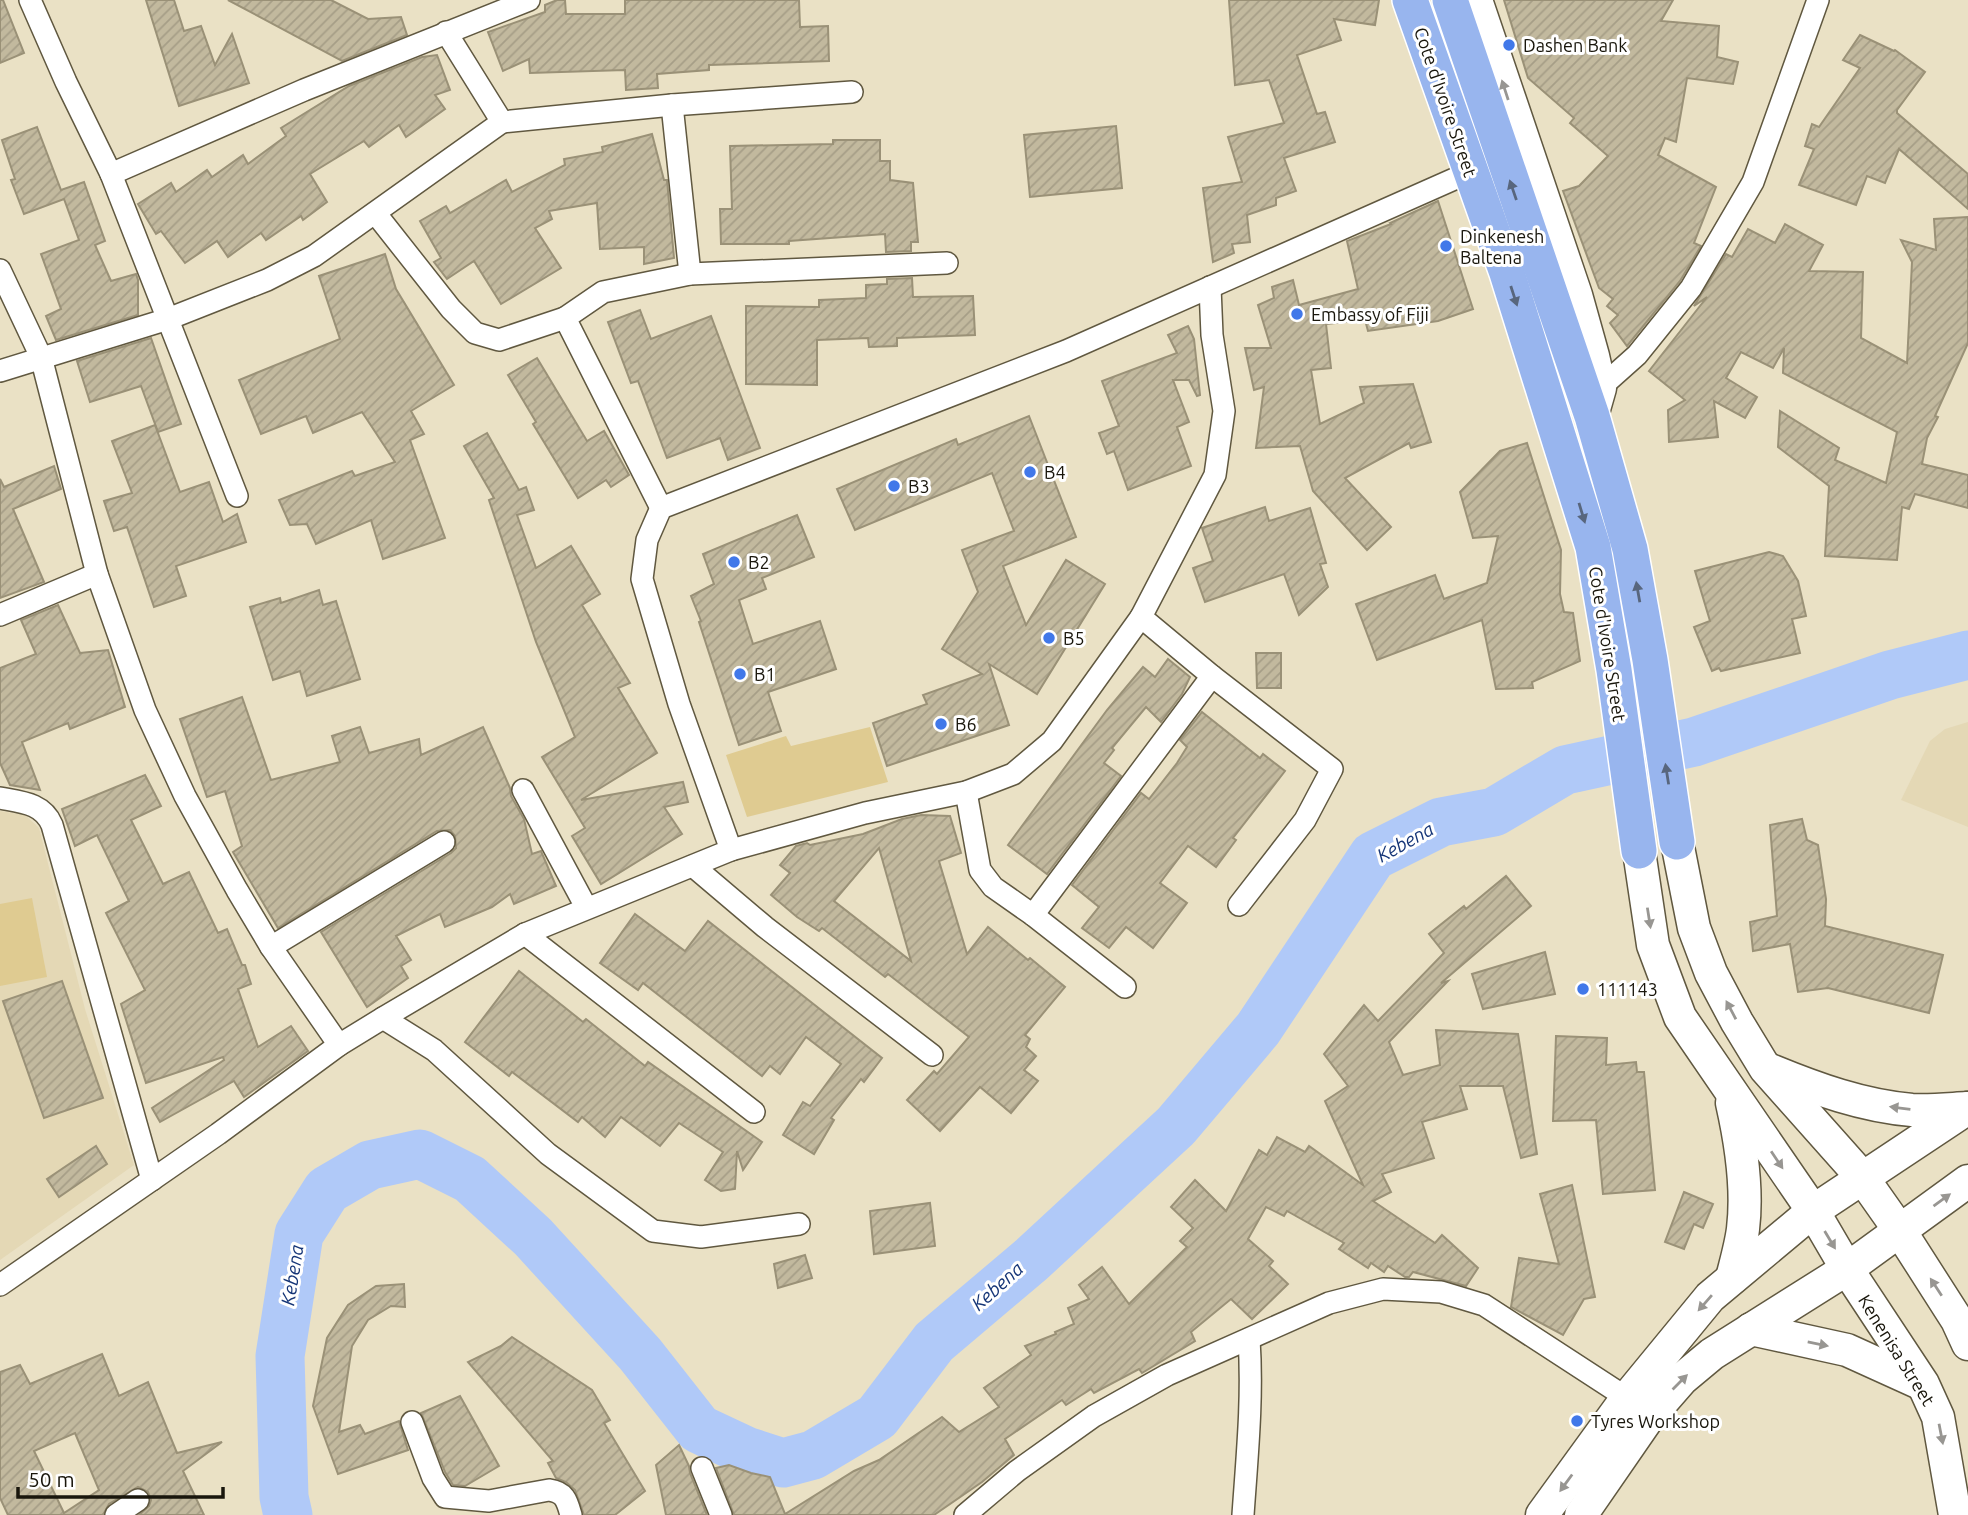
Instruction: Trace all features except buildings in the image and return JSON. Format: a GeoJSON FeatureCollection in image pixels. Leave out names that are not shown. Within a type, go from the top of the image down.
{"type":"FeatureCollection","features":[{"type":"Feature","properties":{"kind":"main road","name":"Cote d'Ivoire Street"},"geometry":{"type":"LineString","coordinates":[[1410,0],[1507,273],[1593,547],[1614,670],[1653,944],[1680,1017],[1813,1211]]}},
{"type":"Feature","properties":{"kind":"main road","name":"Cote d'Ivoire Street"},"geometry":{"type":"LineString","coordinates":[[1450,0],[1596,402]]}},
{"type":"Feature","properties":{"kind":"main road","name":"Cote d'Ivoire Street"},"geometry":{"type":"LineString","coordinates":[[1476,0],[1576,295],[1596,402],[1630,549],[1650,660],[1677,842],[1694,928],[1711,973],[1765,1068],[1862,1177],[1900,1231]]}},
{"type":"Feature","properties":{"kind":"main road"},"geometry":{"type":"LineString","coordinates":[[1765,1068],[1801,1083],[1864,1103],[1916,1110],[1968,1108]]}},
{"type":"Feature","properties":{"kind":"main road"},"geometry":{"type":"LineString","coordinates":[[1728,1088],[1741,1146],[1743,1176],[1743,1228],[1732,1278]]}},
{"type":"Feature","properties":{"kind":"main road"},"geometry":{"type":"LineString","coordinates":[[1542,1515],[1626,1398],[1710,1297],[1813,1211],[1968,1108]]}},
{"type":"Feature","properties":{"kind":"main road"},"geometry":{"type":"LineString","coordinates":[[1580,1515],[1648,1418],[1682,1379],[1712,1354],[1847,1269],[1968,1181]]}},
{"type":"Feature","properties":{"kind":"main road","name":"Kenenisa Street"},"geometry":{"type":"LineString","coordinates":[[1813,1211],[1847,1269],[1923,1384],[1938,1417],[1955,1515]]}},
{"type":"Feature","properties":{"kind":"main road"},"geometry":{"type":"LineString","coordinates":[[1900,1231],[1957,1320],[1968,1344]]}},
{"type":"Feature","properties":{"kind":"main road"},"geometry":{"type":"LineString","coordinates":[[1751,1329],[1847,1350],[1923,1384]]}},
{"type":"Feature","properties":{"kind":"street"},"geometry":{"type":"LineString","coordinates":[[30,0],[111,174],[237,496]]}},
{"type":"Feature","properties":{"kind":"street"},"geometry":{"type":"LineString","coordinates":[[111,174],[304,90],[528,0]]}},
{"type":"Feature","properties":{"kind":"street"},"geometry":{"type":"LineString","coordinates":[[1596,402],[1691,288],[1753,182],[1818,0]]}},
{"type":"Feature","properties":{"kind":"street"},"geometry":{"type":"LineString","coordinates":[[446,33],[502,122]]}},
{"type":"Feature","properties":{"kind":"street"},"geometry":{"type":"LineString","coordinates":[[0,371],[168,319],[267,280],[314,256],[502,122],[673,105],[852,92]]}},
{"type":"Feature","properties":{"kind":"street"},"geometry":{"type":"LineString","coordinates":[[673,105],[690,274]]}},
{"type":"Feature","properties":{"kind":"street"},"geometry":{"type":"LineString","coordinates":[[730,850],[679,704],[642,579],[647,540],[661,508],[1066,351],[1470,172]]}},
{"type":"Feature","properties":{"kind":"street"},"geometry":{"type":"LineString","coordinates":[[376,214],[451,309],[475,332],[499,340],[565,318],[603,292],[690,274],[947,263]]}},
{"type":"Feature","properties":{"kind":"street"},"geometry":{"type":"LineString","coordinates":[[0,270],[41,357],[97,574],[145,710],[185,796],[271,947],[339,1045]]}},
{"type":"Feature","properties":{"kind":"street"},"geometry":{"type":"LineString","coordinates":[[0,1285],[152,1180],[339,1045],[525,934],[730,850],[865,813],[966,792],[1013,774],[1052,741],[1141,617],[1215,475],[1224,411],[1212,335],[1210,287]]}},
{"type":"Feature","properties":{"kind":"street"},"geometry":{"type":"LineString","coordinates":[[565,318],[661,508]]}},
{"type":"Feature","properties":{"kind":"street"},"geometry":{"type":"LineString","coordinates":[[0,615],[97,574]]}},
{"type":"Feature","properties":{"kind":"street"},"geometry":{"type":"LineString","coordinates":[[1141,617],[1332,769],[1305,820],[1239,905]]}},
{"type":"Feature","properties":{"kind":"street"},"geometry":{"type":"LineString","coordinates":[[1033,915],[1212,676]]}},
{"type":"Feature","properties":{"kind":"street"},"geometry":{"type":"LineString","coordinates":[[523,790],[586,907]]}},
{"type":"Feature","properties":{"kind":"street"},"geometry":{"type":"LineString","coordinates":[[966,792],[980,870],[993,887],[1125,987]]}},
{"type":"Feature","properties":{"kind":"street"},"geometry":{"type":"LineString","coordinates":[[0,798],[34,804],[48,817],[52,825],[152,1180]]}},
{"type":"Feature","properties":{"kind":"street"},"geometry":{"type":"LineString","coordinates":[[271,947],[444,842]]}},
{"type":"Feature","properties":{"kind":"street"},"geometry":{"type":"LineString","coordinates":[[693,866],[765,927],[932,1055]]}},
{"type":"Feature","properties":{"kind":"street"},"geometry":{"type":"LineString","coordinates":[[525,934],[754,1112]]}},
{"type":"Feature","properties":{"kind":"street"},"geometry":{"type":"LineString","coordinates":[[383,1018],[434,1050],[548,1154],[653,1231],[701,1237],[799,1224]]}},
{"type":"Feature","properties":{"kind":"street"},"geometry":{"type":"LineString","coordinates":[[965,1515],[1017,1471],[1094,1416],[1167,1375],[1329,1303],[1383,1289],[1441,1292],[1484,1305],[1626,1398]]}},
{"type":"Feature","properties":{"kind":"street"},"geometry":{"type":"LineString","coordinates":[[1243,1515],[1248,1466],[1251,1368],[1249,1339]]}},
{"type":"Feature","properties":{"kind":"street"},"geometry":{"type":"LineString","coordinates":[[412,1422],[433,1478],[445,1497],[489,1501],[557,1491],[564,1495],[571,1515]]}},
{"type":"Feature","properties":{"kind":"street"},"geometry":{"type":"LineString","coordinates":[[702,1468],[721,1515]]}},
{"type":"Feature","properties":{"kind":"street"},"geometry":{"type":"LineString","coordinates":[[116,1515],[138,1500]]}},
{"type":"Feature","properties":{"kind":"shaded area"},"geometry":{"type":"Polygon","coordinates":[[[1968,722],[1968,827],[1901,800],[1930,741],[1945,729],[1968,722]]]}},
{"type":"Feature","properties":{"kind":"shaded area"},"geometry":{"type":"Polygon","coordinates":[[[870,727],[888,782],[747,817],[726,755],[786,736],[791,746],[870,727]]]}},
{"type":"Feature","properties":{"kind":"shaded area"},"geometry":{"type":"Polygon","coordinates":[[[0,811],[25,815],[39,828],[85,1009],[134,1165],[0,1260],[0,811]]]}},
{"type":"Feature","properties":{"kind":"shaded area"},"geometry":{"type":"Polygon","coordinates":[[[32,898],[47,977],[0,986],[0,904],[32,898]]]}},
{"type":"Feature","properties":{"kind":"waterway","name":"Kebena"},"geometry":{"type":"LineString","coordinates":[[288,1515],[284,1497],[280,1356],[299,1234],[327,1190],[370,1165],[420,1154],[470,1179],[533,1237],[640,1354],[699,1429],[746,1451],[783,1463],[813,1455],[877,1417],[934,1342],[1031,1260],[1176,1126],[1258,1029],[1373,856],[1441,822],[1494,812],[1565,770],[1694,742],[1890,675],[1968,655]]}},
{"type":"Feature","properties":{"kind":"place","name":"Dashen Bank"},"geometry":{"type":"Point","coordinates":[1509,45]}},
{"type":"Feature","properties":{"kind":"place","name":"Dinkenesh Baltena"},"geometry":{"type":"Point","coordinates":[1446,246]}},
{"type":"Feature","properties":{"kind":"place","name":"Embassy of Fiji"},"geometry":{"type":"Point","coordinates":[1297,314]}},
{"type":"Feature","properties":{"kind":"place","name":"B4"},"geometry":{"type":"Point","coordinates":[1030,472]}},
{"type":"Feature","properties":{"kind":"place","name":"B3"},"geometry":{"type":"Point","coordinates":[894,486]}},
{"type":"Feature","properties":{"kind":"place","name":"B2"},"geometry":{"type":"Point","coordinates":[734,562]}},
{"type":"Feature","properties":{"kind":"place","name":"B5"},"geometry":{"type":"Point","coordinates":[1049,638]}},
{"type":"Feature","properties":{"kind":"place","name":"B1"},"geometry":{"type":"Point","coordinates":[740,674]}},
{"type":"Feature","properties":{"kind":"place","name":"B6"},"geometry":{"type":"Point","coordinates":[941,724]}},
{"type":"Feature","properties":{"kind":"place","name":"111143"},"geometry":{"type":"Point","coordinates":[1583,989]}},
{"type":"Feature","properties":{"kind":"place","name":"Tyres Workshop"},"geometry":{"type":"Point","coordinates":[1577,1421]}}]}
